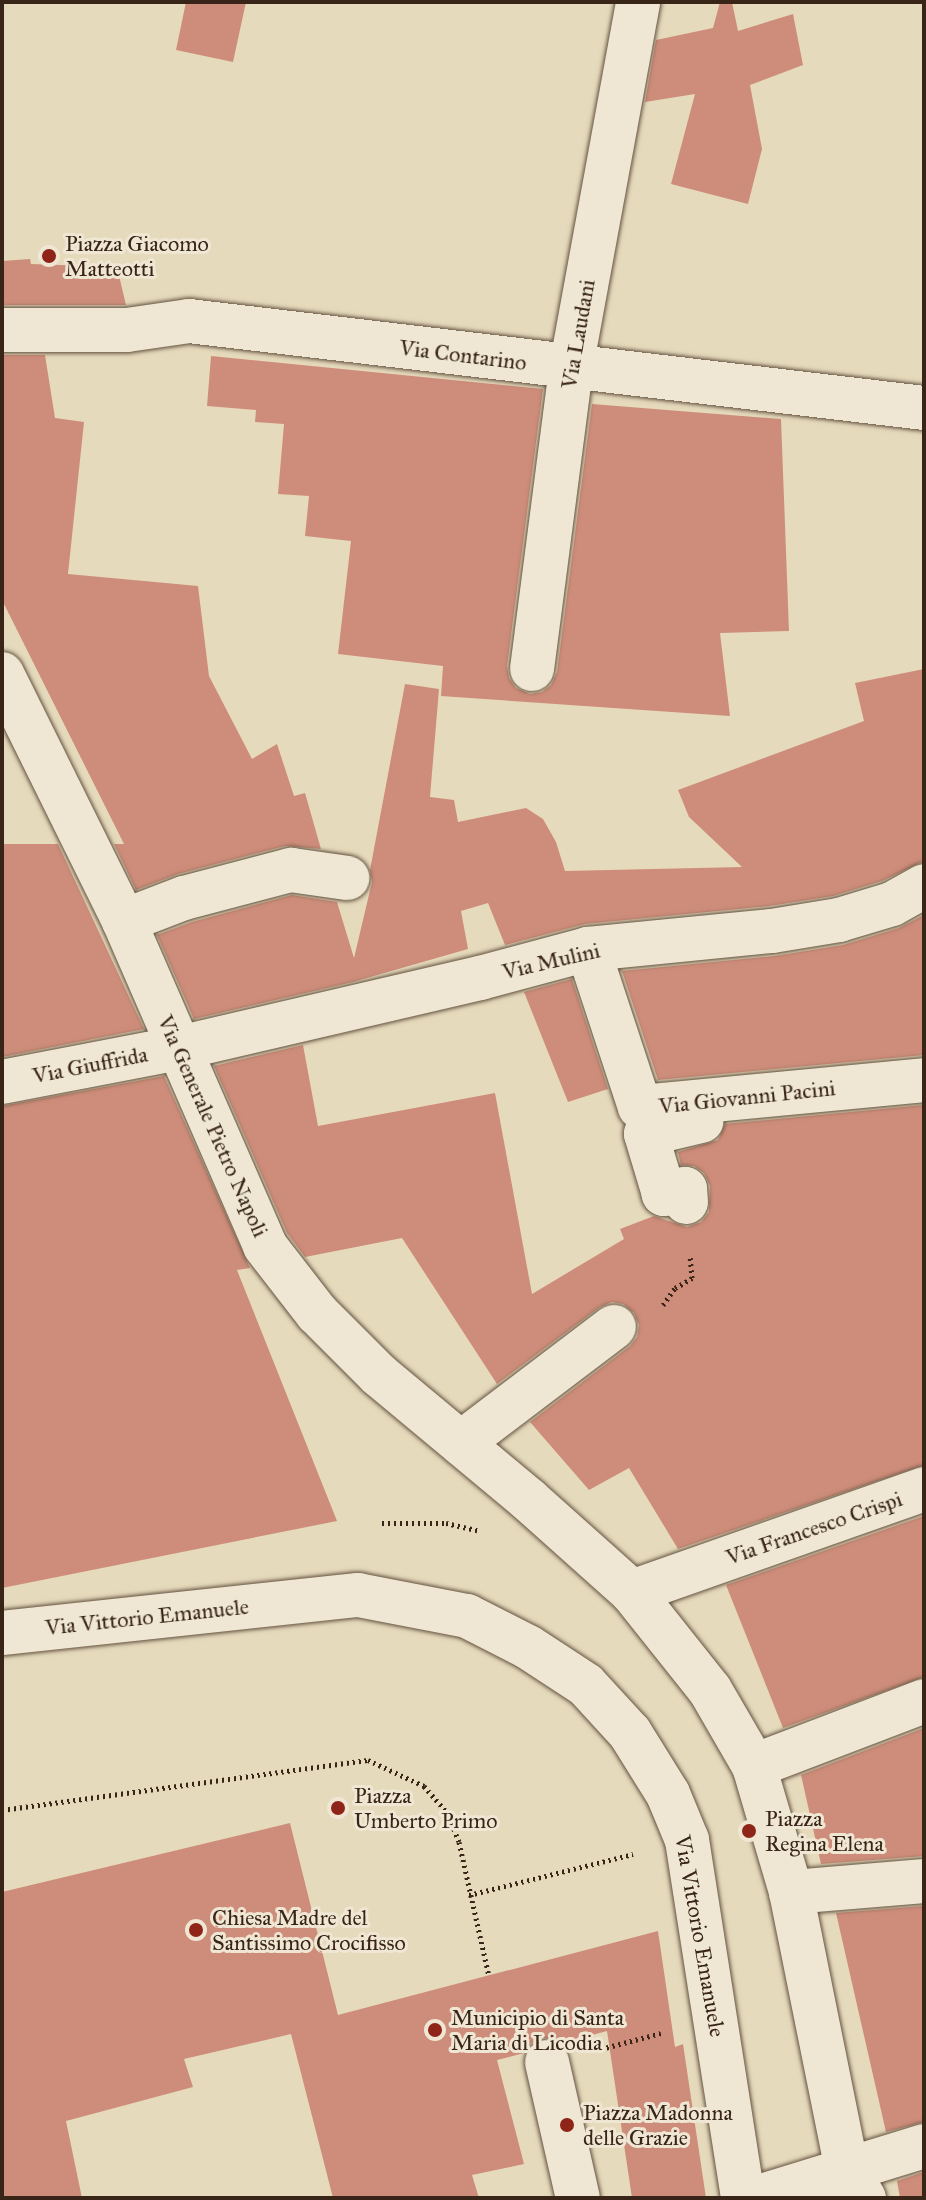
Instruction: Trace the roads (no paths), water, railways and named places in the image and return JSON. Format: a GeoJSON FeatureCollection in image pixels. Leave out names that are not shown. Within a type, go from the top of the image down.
{"type":"FeatureCollection","features":[{"type":"Feature","properties":{"kind":"street","name":"Via Laudani"},"geometry":{"type":"LineString","coordinates":[[532,669],[571,368],[638,2]]}},
{"type":"Feature","properties":{"kind":"street","name":"Via Contarino"},"geometry":{"type":"LineString","coordinates":[[2,330],[127,330],[189,321],[920,412]]}},
{"type":"Feature","properties":{"kind":"street","name":"Via Generale Pietro Napoli"},"geometry":{"type":"LineString","coordinates":[[2,674],[124,921],[265,1246],[317,1313],[379,1375],[529,1500],[632,1592],[710,1690],[773,1758],[810,1891],[856,2184]]}},
{"type":"Feature","properties":{"kind":"street"},"geometry":{"type":"LineString","coordinates":[[124,921],[184,898],[291,870],[347,878]]}},
{"type":"Feature","properties":{"kind":"street","name":"Via Mulini"},"geometry":{"type":"LineString","coordinates":[[179,1048],[480,978],[588,949],[772,931],[839,920],[892,904],[924,886]]}},
{"type":"Feature","properties":{"kind":"street","name":"Via Giovanni Pacini"},"geometry":{"type":"LineString","coordinates":[[588,949],[640,1107],[924,1080]]}},
{"type":"Feature","properties":{"kind":"street","name":"Via Giuffrida"},"geometry":{"type":"LineString","coordinates":[[2,1082],[179,1048]]}},
{"type":"Feature","properties":{"kind":"street"},"geometry":{"type":"LineString","coordinates":[[686,1202],[685,1189],[664,1194],[646,1134],[714,1117],[723,1099]]}},
{"type":"Feature","properties":{"kind":"street"},"geometry":{"type":"LineString","coordinates":[[461,1443],[614,1327]]}},
{"type":"Feature","properties":{"kind":"street","name":"Via Francesco Crispi"},"geometry":{"type":"LineString","coordinates":[[632,1592],[924,1489]]}},
{"type":"Feature","properties":{"kind":"street","name":"Via Vittorio Emanuele"},"geometry":{"type":"LineString","coordinates":[[2,1633],[358,1595],[467,1616],[528,1647],[586,1685],[630,1733],[668,1794],[687,1840],[743,2198]]}},
{"type":"Feature","properties":{"kind":"street"},"geometry":{"type":"LineString","coordinates":[[773,1758],[924,1701]]}},
{"type":"Feature","properties":{"kind":"street"},"geometry":{"type":"LineString","coordinates":[[810,1891],[924,1881]]}},
{"type":"Feature","properties":{"kind":"street"},"geometry":{"type":"LineString","coordinates":[[547,2062],[578,2198]]}},
{"type":"Feature","properties":{"kind":"street"},"geometry":{"type":"LineString","coordinates":[[755,2198],[856,2184],[910,2150]]}},
{"type":"Feature","properties":{"kind":"place","name":"Piazza Giacomo Matteotti"},"geometry":{"type":"Point","coordinates":[49,256]}},
{"type":"Feature","properties":{"kind":"place","name":"Piazza Umberto Primo"},"geometry":{"type":"Point","coordinates":[338,1808]}},
{"type":"Feature","properties":{"kind":"place","name":"Piazza Regina Elena"},"geometry":{"type":"Point","coordinates":[749,1831]}},
{"type":"Feature","properties":{"kind":"place","name":"Chiesa Madre del Santissimo Crocifisso"},"geometry":{"type":"Point","coordinates":[196,1930]}},
{"type":"Feature","properties":{"kind":"place","name":"Municipio di Santa Maria di Licodia"},"geometry":{"type":"Point","coordinates":[435,2030]}},
{"type":"Feature","properties":{"kind":"place","name":"Piazza Madonna delle Grazie"},"geometry":{"type":"Point","coordinates":[567,2125]}}]}
